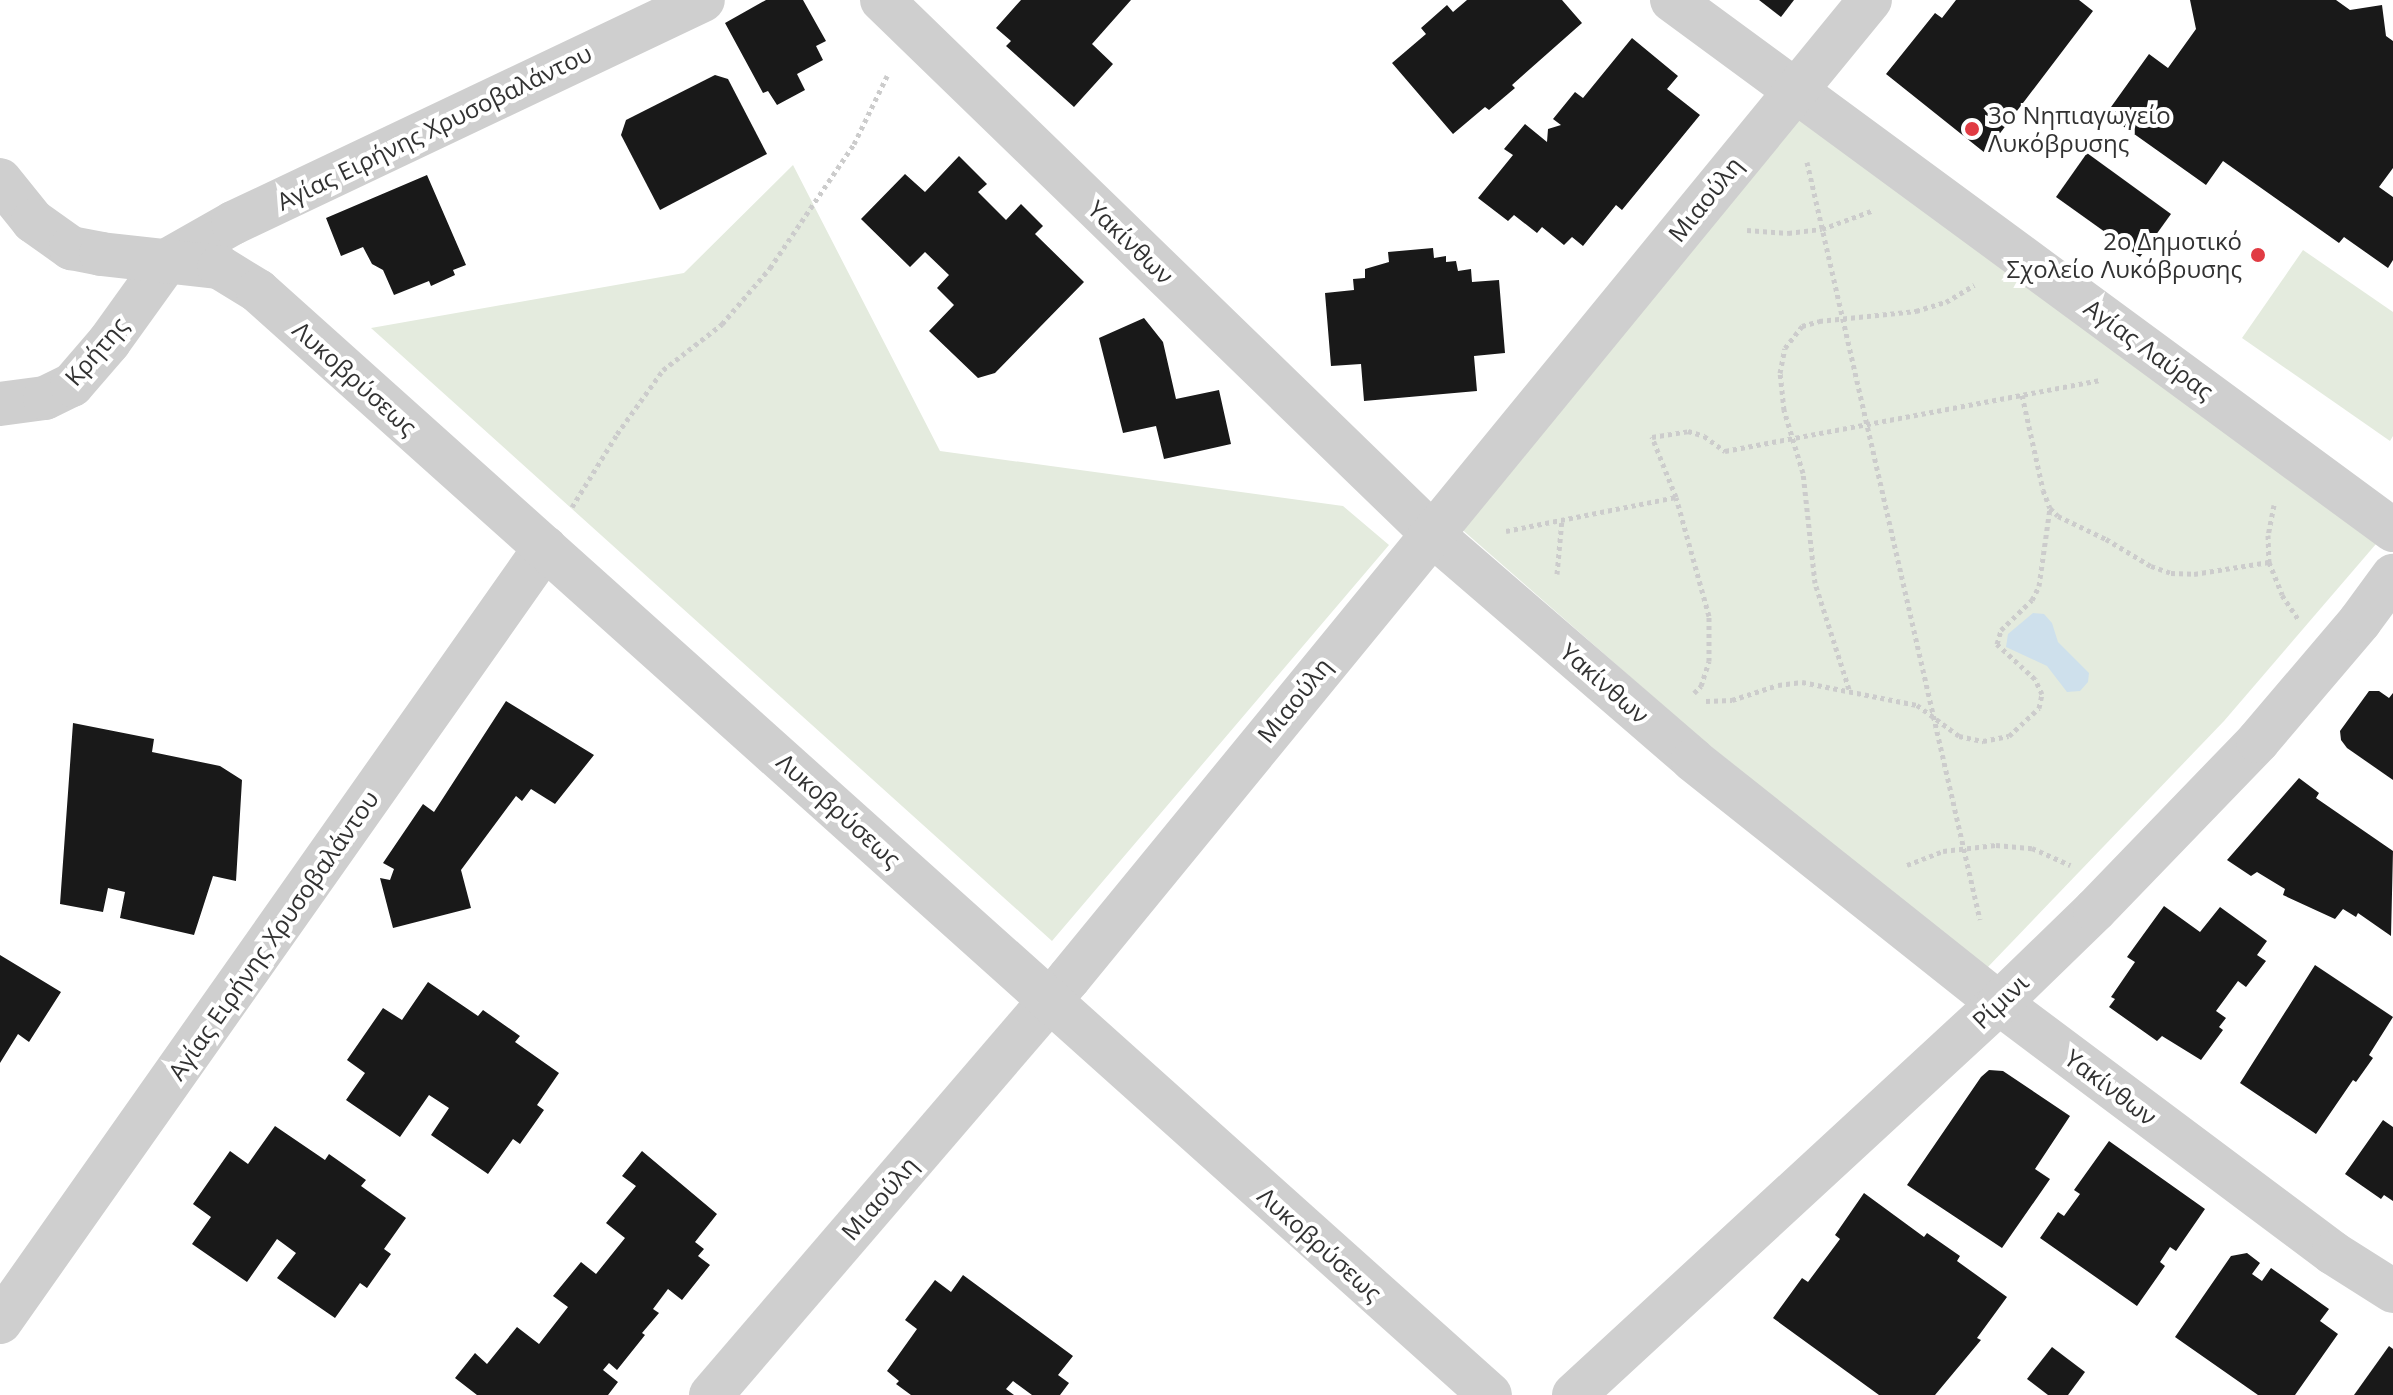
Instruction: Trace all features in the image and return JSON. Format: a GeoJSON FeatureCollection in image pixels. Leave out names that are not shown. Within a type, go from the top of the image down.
{"type":"FeatureCollection","features":[{"type":"Feature","properties":{"kind":"street","name":"Αγίας Ειρήνης Χρυσοβαλάντου"},"geometry":{"type":"LineString","coordinates":[[168,260],[233,223],[703,0]]}},
{"type":"Feature","properties":{"kind":"street","name":"Αγίας Λαύρας"},"geometry":{"type":"LineString","coordinates":[[1672,0],[2393,530]]}},
{"type":"Feature","properties":{"kind":"street","name":"Μιαούλη"},"geometry":{"type":"LineString","coordinates":[[711,1395],[1050,999],[1436,538],[1693,213],[1870,0]]}},
{"type":"Feature","properties":{"kind":"street","name":"Υακίνθων"},"geometry":{"type":"LineString","coordinates":[[896,14],[1436,538],[1693,760],[1999,1003],[2333,1253],[2393,1291]]}},
{"type":"Feature","properties":{"kind":"street","name":"Λυκοβρύσεως"},"geometry":{"type":"LineString","coordinates":[[0,180],[33,221],[71,248],[219,267],[258,291],[1490,1395]]}},
{"type":"Feature","properties":{"kind":"street","name":"Κρήτης"},"geometry":{"type":"LineString","coordinates":[[0,404],[45,398],[72,385],[109,342],[168,260]]}},
{"type":"Feature","properties":{"kind":"street","name":"Αγίας Ειρήνης Χρυσοβαλάντου"},"geometry":{"type":"LineString","coordinates":[[0,1322],[545,548]]}},
{"type":"Feature","properties":{"kind":"street","name":"Ρίμινι"},"geometry":{"type":"LineString","coordinates":[[1574,1395],[1999,1003],[2109,896],[2258,741],[2338,648],[2393,576]]}},
{"type":"Feature","properties":{"kind":"path"},"geometry":{"type":"LineString","coordinates":[[545,548],[617,434],[663,370],[722,324],[770,268],[854,144],[896,14]]}},
{"type":"Feature","properties":{"kind":"path"},"geometry":{"type":"LineString","coordinates":[[1796,89],[1804,150],[1999,1003]]}},
{"type":"Feature","properties":{"kind":"path"},"geometry":{"type":"LineString","coordinates":[[1693,213],[1725,226],[1788,233],[1822,229],[1880,207]]}},
{"type":"Feature","properties":{"kind":"path"},"geometry":{"type":"LineString","coordinates":[[1849,689],[1815,583],[1803,473],[1784,410],[1781,385],[1785,348],[1802,326],[1916,311],[1967,292],[2004,242]]}},
{"type":"Feature","properties":{"kind":"path"},"geometry":{"type":"LineString","coordinates":[[2022,395],[2050,508],[2039,586],[2032,600],[2001,630],[1997,644],[2035,679],[2042,694],[2039,708],[2009,736],[1983,741],[1959,736],[1934,721],[1917,705],[1802,682],[1778,685],[1722,702],[1690,697],[1701,686],[1709,661],[1709,616],[1676,497],[1652,437],[1688,431],[1704,436],[1725,451],[2171,366]]}},
{"type":"Feature","properties":{"kind":"path"},"geometry":{"type":"LineString","coordinates":[[2304,463],[2280,492],[2274,506],[2268,535],[2269,562],[2282,595],[2298,619],[2338,648]]}},
{"type":"Feature","properties":{"kind":"path"},"geometry":{"type":"LineString","coordinates":[[1436,538],[1676,497]]}},
{"type":"Feature","properties":{"kind":"path"},"geometry":{"type":"LineString","coordinates":[[2050,508],[2058,516],[2106,539],[2119,550],[2171,573],[2194,574],[2269,562]]}},
{"type":"Feature","properties":{"kind":"path"},"geometry":{"type":"LineString","coordinates":[[1867,899],[1888,875],[1916,860],[1963,847],[1996,845],[2032,848],[2053,855],[2109,896]]}},
{"type":"Feature","properties":{"kind":"shaded area"},"geometry":{"type":"Polygon","coordinates":[[[1796,113],[2376,544],[2224,721],[1985,970],[1692,731],[1458,526],[1796,113]]]}},
{"type":"Feature","properties":{"kind":"shaded area"},"geometry":{"type":"Polygon","coordinates":[[[793,165],[940,451],[1343,506],[1389,545],[1052,941],[371,328],[684,273],[793,165]]]}},
{"type":"Feature","properties":{"kind":"shaded area"},"geometry":{"type":"Polygon","coordinates":[[[2303,250],[2393,312],[2393,436],[2390,441],[2242,338],[2303,250]]]}},
{"type":"Feature","properties":{"kind":"water"},"geometry":{"type":"Polygon","coordinates":[[[2033,613],[2044,614],[2052,623],[2058,642],[2089,673],[2088,682],[2080,691],[2067,692],[2047,666],[2006,647],[2008,634],[2033,613]]]}},
{"type":"Feature","properties":{"kind":"building"},"geometry":{"type":"Polygon","coordinates":[[[766,0],[803,0],[826,41],[816,46],[823,60],[797,74],[805,90],[777,105],[768,91],[763,93],[725,23],[766,0]]]}},
{"type":"Feature","properties":{"kind":"building"},"geometry":{"type":"Polygon","coordinates":[[[1021,0],[1131,0],[1092,44],[1113,64],[1074,107],[1006,46],[1011,41],[996,28],[1021,0]]]}},
{"type":"Feature","properties":{"kind":"building"},"geometry":{"type":"Polygon","coordinates":[[[1467,0],[1562,0],[1582,23],[1512,85],[1515,88],[1489,110],[1485,107],[1453,134],[1392,63],[1426,34],[1421,28],[1447,5],[1453,12],[1467,0]]]}},
{"type":"Feature","properties":{"kind":"building"},"geometry":{"type":"Polygon","coordinates":[[[1759,0],[1794,0],[1781,17],[1759,0]]]}},
{"type":"Feature","properties":{"kind":"building"},"geometry":{"type":"Polygon","coordinates":[[[1956,0],[2079,0],[2093,11],[1985,153],[1886,74],[1935,13],[1942,18],[1956,0]]]}},
{"type":"Feature","properties":{"kind":"building"},"geometry":{"type":"Polygon","coordinates":[[[2190,0],[2336,0],[2350,10],[2382,5],[2386,36],[2393,41],[2393,168],[2379,187],[2393,197],[2393,260],[2388,268],[2344,237],[2339,243],[2223,161],[2206,185],[2106,114],[2149,54],[2168,68],[2196,29],[2190,0]]]}},
{"type":"Feature","properties":{"kind":"building"},"geometry":{"type":"Polygon","coordinates":[[[1632,38],[1678,76],[1667,89],[1700,115],[1622,210],[1616,205],[1583,246],[1572,237],[1564,245],[1542,227],[1537,233],[1514,215],[1508,221],[1478,198],[1513,155],[1504,149],[1525,124],[1547,142],[1548,129],[1561,125],[1553,119],[1575,92],[1583,98],[1632,38]]]}},
{"type":"Feature","properties":{"kind":"building"},"geometry":{"type":"Polygon","coordinates":[[[715,75],[728,79],[767,154],[660,210],[621,135],[626,120],[715,75]]]}},
{"type":"Feature","properties":{"kind":"building"},"geometry":{"type":"Polygon","coordinates":[[[2087,153],[2171,214],[2140,257],[2056,197],[2087,153]]]}},
{"type":"Feature","properties":{"kind":"building"},"geometry":{"type":"Polygon","coordinates":[[[959,156],[987,184],[978,192],[1006,220],[1021,204],[1043,226],[1035,234],[1084,282],[995,373],[978,378],[929,331],[954,305],[937,288],[949,275],[925,252],[910,267],[861,219],[905,174],[925,192],[959,156]]]}},
{"type":"Feature","properties":{"kind":"building"},"geometry":{"type":"Polygon","coordinates":[[[427,175],[466,265],[453,270],[455,275],[431,286],[429,281],[394,295],[383,270],[372,264],[363,247],[341,256],[326,218],[427,175]]]}},
{"type":"Feature","properties":{"kind":"building"},"geometry":{"type":"Polygon","coordinates":[[[1433,248],[1434,258],[1446,256],[1446,262],[1456,261],[1458,271],[1471,269],[1472,282],[1499,280],[1505,353],[1474,356],[1477,391],[1364,401],[1361,364],[1331,366],[1325,293],[1354,290],[1353,279],[1365,278],[1365,269],[1389,262],[1388,252],[1433,248]]]}},
{"type":"Feature","properties":{"kind":"building"},"geometry":{"type":"Polygon","coordinates":[[[1144,318],[1163,342],[1176,399],[1219,390],[1231,444],[1164,459],[1156,426],[1123,433],[1099,338],[1144,318]]]}},
{"type":"Feature","properties":{"kind":"building"},"geometry":{"type":"Polygon","coordinates":[[[2369,691],[2379,691],[2389,698],[2393,693],[2393,780],[2347,748],[2341,740],[2340,731],[2369,691]]]}},
{"type":"Feature","properties":{"kind":"building"},"geometry":{"type":"Polygon","coordinates":[[[506,701],[594,755],[555,804],[531,789],[522,801],[516,796],[461,870],[471,908],[393,928],[380,878],[390,880],[394,869],[383,863],[423,804],[434,812],[506,701]]]}},
{"type":"Feature","properties":{"kind":"building"},"geometry":{"type":"Polygon","coordinates":[[[73,723],[154,739],[152,752],[220,766],[242,780],[236,881],[213,876],[194,935],[120,918],[125,892],[108,888],[103,912],[60,904],[73,723]]]}},
{"type":"Feature","properties":{"kind":"building"},"geometry":{"type":"Polygon","coordinates":[[[2299,778],[2319,793],[2316,798],[2393,851],[2391,936],[2358,913],[2356,917],[2343,909],[2335,919],[2283,895],[2285,889],[2257,872],[2251,876],[2227,860],[2299,778]]]}},
{"type":"Feature","properties":{"kind":"building"},"geometry":{"type":"Polygon","coordinates":[[[2164,906],[2200,932],[2220,907],[2267,941],[2257,955],[2266,961],[2246,987],[2238,981],[2216,1011],[2226,1018],[2219,1027],[2223,1030],[2201,1060],[2162,1036],[2157,1041],[2109,1007],[2115,999],[2111,997],[2135,962],[2127,957],[2164,906]]]}},
{"type":"Feature","properties":{"kind":"building"},"geometry":{"type":"Polygon","coordinates":[[[0,955],[61,992],[29,1042],[18,1034],[0,1063],[0,955]]]}},
{"type":"Feature","properties":{"kind":"building"},"geometry":{"type":"Polygon","coordinates":[[[2315,965],[2393,1017],[2369,1055],[2373,1058],[2356,1082],[2353,1080],[2316,1134],[2240,1083],[2315,965]]]}},
{"type":"Feature","properties":{"kind":"building"},"geometry":{"type":"Polygon","coordinates":[[[428,982],[478,1016],[483,1010],[520,1036],[515,1042],[559,1073],[537,1105],[544,1110],[520,1144],[513,1139],[488,1174],[431,1135],[449,1108],[429,1095],[400,1137],[346,1100],[365,1073],[347,1060],[383,1008],[402,1020],[428,982]]]}},
{"type":"Feature","properties":{"kind":"building"},"geometry":{"type":"Polygon","coordinates":[[[1989,1070],[2003,1071],[2070,1116],[2035,1169],[2050,1179],[2002,1248],[1907,1185],[1981,1077],[1989,1070]]]}},
{"type":"Feature","properties":{"kind":"building"},"geometry":{"type":"Polygon","coordinates":[[[2383,1120],[2393,1127],[2393,1201],[2384,1195],[2381,1199],[2345,1174],[2383,1120]]]}},
{"type":"Feature","properties":{"kind":"building"},"geometry":{"type":"Polygon","coordinates":[[[275,1126],[325,1160],[329,1154],[366,1180],[361,1186],[406,1218],[384,1249],[391,1254],[367,1288],[360,1283],[335,1318],[277,1278],[296,1253],[277,1239],[247,1282],[192,1244],[211,1217],[193,1204],[230,1151],[248,1164],[275,1126]]]}},
{"type":"Feature","properties":{"kind":"building"},"geometry":{"type":"Polygon","coordinates":[[[2109,1141],[2205,1209],[2176,1251],[2170,1247],[2160,1262],[2165,1266],[2137,1306],[2040,1238],[2058,1212],[2064,1216],[2080,1194],[2074,1190],[2109,1141]]]}},
{"type":"Feature","properties":{"kind":"building"},"geometry":{"type":"Polygon","coordinates":[[[642,1151],[717,1214],[695,1242],[704,1249],[698,1256],[710,1265],[682,1300],[668,1289],[653,1309],[659,1313],[617,1370],[609,1363],[603,1370],[618,1382],[608,1395],[477,1395],[455,1378],[475,1353],[487,1364],[517,1327],[539,1344],[568,1307],[553,1296],[581,1262],[596,1274],[625,1238],[606,1223],[636,1186],[622,1176],[642,1151]]]}},
{"type":"Feature","properties":{"kind":"building"},"geometry":{"type":"Polygon","coordinates":[[[1864,1193],[1924,1237],[1927,1233],[1960,1256],[1957,1261],[2007,1297],[1977,1338],[1981,1340],[1935,1395],[1879,1395],[1773,1318],[1802,1278],[1808,1282],[1840,1239],[1835,1235],[1864,1193]]]}},
{"type":"Feature","properties":{"kind":"building"},"geometry":{"type":"Polygon","coordinates":[[[2247,1253],[2260,1263],[2252,1274],[2262,1281],[2271,1268],[2329,1309],[2320,1321],[2338,1334],[2295,1395],[2258,1395],[2175,1337],[2231,1256],[2247,1253]]]}},
{"type":"Feature","properties":{"kind":"building"},"geometry":{"type":"Polygon","coordinates":[[[963,1275],[1073,1356],[1058,1375],[1069,1383],[1060,1395],[1032,1395],[1013,1381],[1006,1389],[1014,1395],[911,1395],[896,1384],[899,1381],[887,1371],[917,1329],[905,1320],[935,1280],[951,1292],[963,1275]]]}},
{"type":"Feature","properties":{"kind":"building"},"geometry":{"type":"Polygon","coordinates":[[[2389,1346],[2393,1349],[2393,1395],[2354,1395],[2389,1346]]]}},
{"type":"Feature","properties":{"kind":"building"},"geometry":{"type":"Polygon","coordinates":[[[2052,1347],[2085,1372],[2068,1395],[2048,1395],[2027,1379],[2052,1347]]]}},
{"type":"Feature","properties":{"kind":"place","name":"3ο Νηπιαγωγείο Λυκόβρυσης"},"geometry":{"type":"Point","coordinates":[1972,129]}},
{"type":"Feature","properties":{"kind":"place","name":"2ο Δημοτικό Σχολείο Λυκόβρυσης"},"geometry":{"type":"Point","coordinates":[2258,255]}}]}
